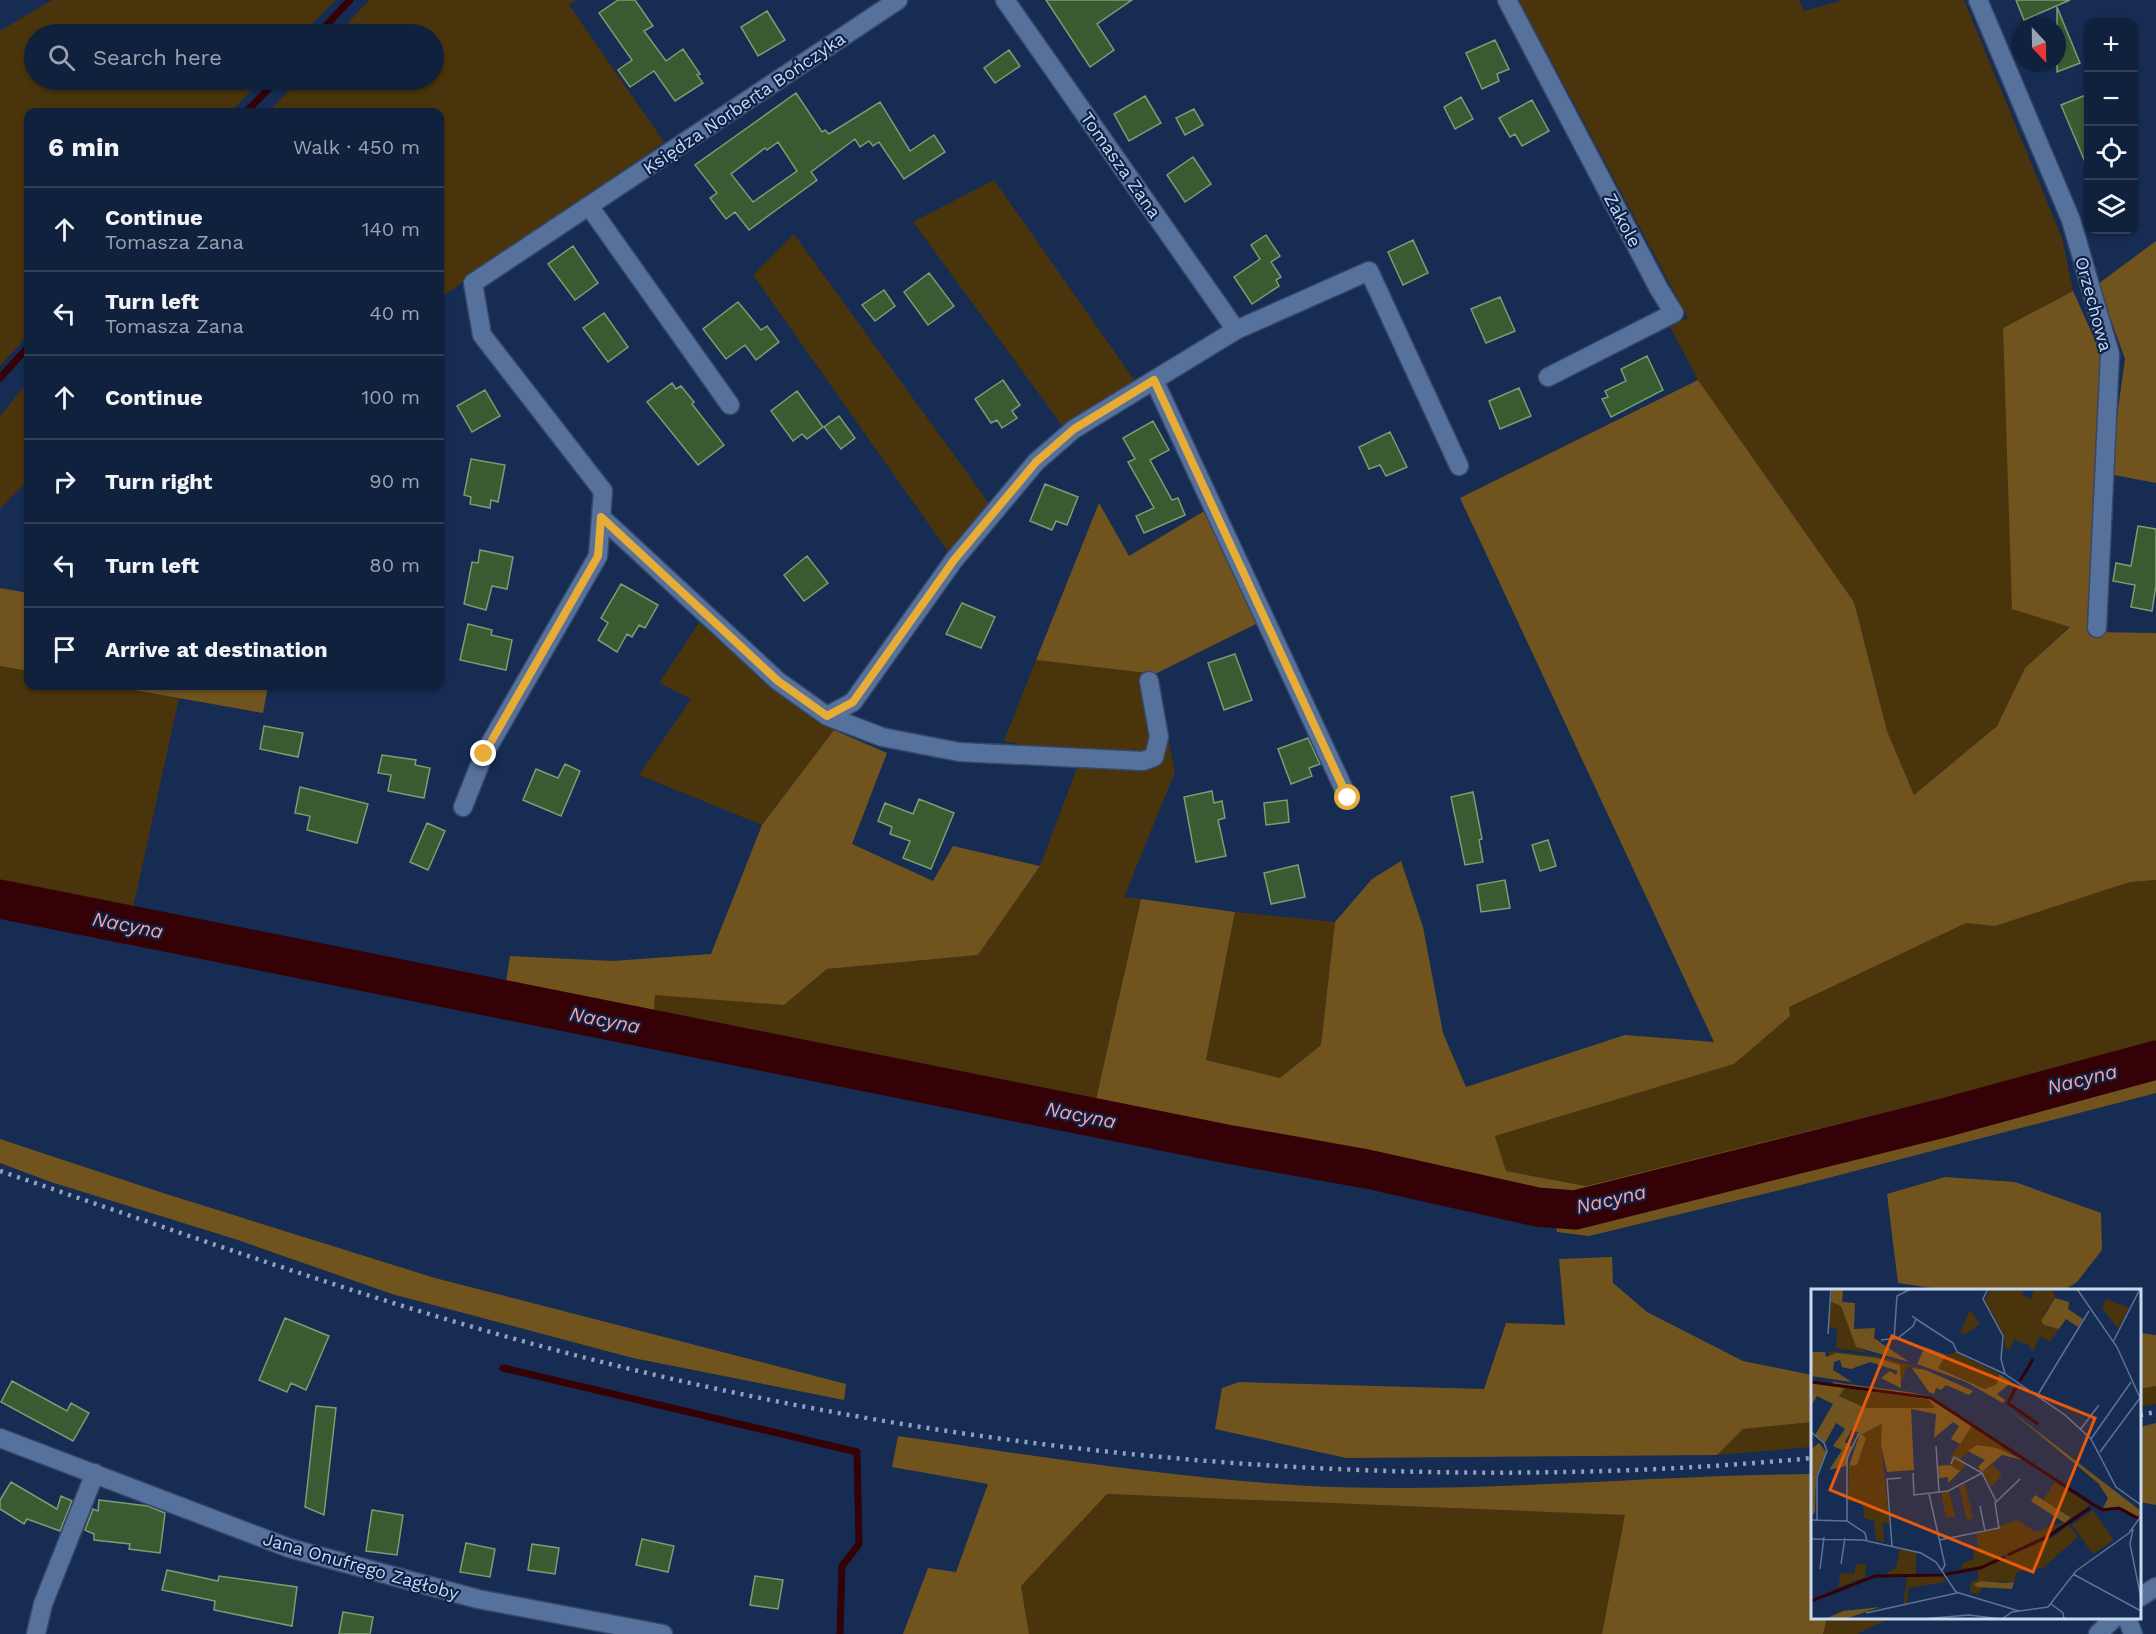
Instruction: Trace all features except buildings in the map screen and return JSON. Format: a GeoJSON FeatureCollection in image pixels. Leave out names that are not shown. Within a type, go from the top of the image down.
{"type":"FeatureCollection","features":[{"type":"Feature","properties":{"kind":"street","name":"Księdza Norberta Bończyka"},"geometry":{"type":"LineString","coordinates":[[463,807],[484,754],[598,556],[603,491],[482,334],[473,284],[898,0]]}},
{"type":"Feature","properties":{"kind":"street","name":"Tomasza Zana"},"geometry":{"type":"LineString","coordinates":[[1005,0],[1236,330]]}},
{"type":"Feature","properties":{"kind":"street","name":"Zakole"},"geometry":{"type":"LineString","coordinates":[[1507,0],[1659,289],[1674,313],[1548,376]]}},
{"type":"Feature","properties":{"kind":"street","name":"Orzechowa"},"geometry":{"type":"LineString","coordinates":[[1978,0],[2071,219],[2110,354],[2097,628]]}},
{"type":"Feature","properties":{"kind":"street"},"geometry":{"type":"LineString","coordinates":[[589,206],[730,405]]}},
{"type":"Feature","properties":{"kind":"street"},"geometry":{"type":"LineString","coordinates":[[827,716],[853,702],[954,560],[1036,462],[1074,429],[1236,330],[1369,271],[1459,466]]}},
{"type":"Feature","properties":{"kind":"street"},"geometry":{"type":"LineString","coordinates":[[1154,380],[1348,798]]}},
{"type":"Feature","properties":{"kind":"street"},"geometry":{"type":"LineString","coordinates":[[601,517],[778,681],[827,716],[882,737],[959,752],[1143,760],[1154,757],[1159,737],[1149,681]]}},
{"type":"Feature","properties":{"kind":"street","name":"Jana Onufrego Zagłoby"},"geometry":{"type":"LineString","coordinates":[[0,1438],[289,1548],[478,1599],[615,1629],[663,1634]]}},
{"type":"Feature","properties":{"kind":"street"},"geometry":{"type":"LineString","coordinates":[[36,1634],[44,1604],[95,1473]]}},
{"type":"Feature","properties":{"kind":"street"},"geometry":{"type":"LineString","coordinates":[[2141,1596],[2156,1587]]}},
{"type":"Feature","properties":{"kind":"street"},"geometry":{"type":"LineString","coordinates":[[2098,1634],[2112,1619]]}},
{"type":"Feature","properties":{"kind":"street"},"geometry":{"type":"LineString","coordinates":[[2128,1619],[2133,1634]]}},
{"type":"Feature","properties":{"kind":"shaded area"},"geometry":{"type":"Polygon","coordinates":[[[52,0],[336,0],[312,24],[24,24],[24,90],[252,90],[235,108],[24,108],[24,339],[0,366],[0,31],[52,0]]]}},
{"type":"Feature","properties":{"kind":"shaded area"},"geometry":{"type":"Polygon","coordinates":[[[369,0],[576,0],[569,5],[664,142],[444,295],[444,108],[273,108],[289,90],[444,90],[444,24],[347,24],[369,0]]]}},
{"type":"Feature","properties":{"kind":"shaded area"},"geometry":{"type":"Polygon","coordinates":[[[1519,0],[1799,0],[1804,11],[1844,0],[1964,0],[2062,238],[2073,291],[2003,328],[2070,626],[2025,668],[1997,726],[1914,795],[1887,731],[1854,602],[1698,380],[1669,325],[1688,318],[1519,0]]]}},
{"type":"Feature","properties":{"kind":"shaded area"},"geometry":{"type":"Polygon","coordinates":[[[994,180],[1135,381],[1064,428],[913,222],[994,180]]]}},
{"type":"Feature","properties":{"kind":"shaded area"},"geometry":{"type":"Polygon","coordinates":[[[794,234],[991,506],[949,553],[753,275],[794,234]]]}},
{"type":"Feature","properties":{"kind":"shaded area"},"geometry":{"type":"Polygon","coordinates":[[[2156,241],[2156,483],[2109,474],[2125,359],[2098,284],[2156,241]]]}},
{"type":"Feature","properties":{"kind":"shaded area"},"geometry":{"type":"Polygon","coordinates":[[[2073,291],[2103,358],[2090,632],[2156,633],[2156,880],[2130,882],[1995,926],[1966,923],[1789,1007],[1790,1016],[1734,1064],[1495,1136],[1506,1171],[1586,1186],[2156,1045],[2156,1055],[1580,1201],[1498,1191],[1095,1104],[1141,899],[1235,912],[1206,1060],[1280,1078],[1321,1045],[1335,922],[1372,879],[1401,861],[1423,927],[1443,1033],[1466,1087],[1625,1035],[1714,1042],[1460,498],[1698,380],[1854,602],[1887,731],[1914,795],[1997,726],[2025,668],[2070,627],[2012,609],[2003,328],[2073,291]]]}},
{"type":"Feature","properties":{"kind":"shaded area"},"geometry":{"type":"Polygon","coordinates":[[[24,387],[24,484],[0,509],[0,416],[24,387]]]}},
{"type":"Feature","properties":{"kind":"shaded area"},"geometry":{"type":"Polygon","coordinates":[[[1099,503],[1129,556],[1206,510],[1258,623],[1155,674],[1036,660],[1099,503]]]}},
{"type":"Feature","properties":{"kind":"shaded area"},"geometry":{"type":"Polygon","coordinates":[[[0,588],[24,592],[24,670],[0,666],[0,588]]]}},
{"type":"Feature","properties":{"kind":"shaded area"},"geometry":{"type":"Polygon","coordinates":[[[699,623],[834,730],[762,825],[639,775],[691,699],[659,683],[699,623]]]}},
{"type":"Feature","properties":{"kind":"shaded area"},"geometry":{"type":"Polygon","coordinates":[[[1036,660],[1155,674],[1175,772],[1124,897],[1141,899],[1095,1104],[654,1012],[655,994],[784,1005],[827,969],[978,955],[1040,866],[1081,757],[1004,741],[1036,660]]]}},
{"type":"Feature","properties":{"kind":"shaded area"},"geometry":{"type":"Polygon","coordinates":[[[0,666],[24,670],[24,690],[134,690],[179,698],[133,908],[0,881],[0,666]]]}},
{"type":"Feature","properties":{"kind":"shaded area"},"geometry":{"type":"Polygon","coordinates":[[[134,690],[267,690],[263,713],[134,690]]]}},
{"type":"Feature","properties":{"kind":"shaded area"},"geometry":{"type":"Polygon","coordinates":[[[834,730],[887,753],[852,844],[933,881],[953,846],[1040,866],[978,955],[827,969],[784,1005],[655,995],[654,1012],[506,982],[510,956],[612,961],[711,954],[762,825],[834,730]]]}},
{"type":"Feature","properties":{"kind":"shaded area"},"geometry":{"type":"Polygon","coordinates":[[[2156,880],[2156,1045],[1586,1186],[1506,1171],[1495,1136],[1734,1064],[1788,1007],[1966,923],[1995,926],[2130,882],[2156,880]]]}},
{"type":"Feature","properties":{"kind":"shaded area"},"geometry":{"type":"Polygon","coordinates":[[[1235,912],[1335,922],[1321,1045],[1280,1078],[1206,1060],[1235,912]]]}},
{"type":"Feature","properties":{"kind":"shaded area"},"geometry":{"type":"Polygon","coordinates":[[[2156,1072],[2156,1093],[1801,1185],[1589,1236],[1557,1232],[1554,1217],[1576,1218],[2156,1072]]]}},
{"type":"Feature","properties":{"kind":"shaded area"},"geometry":{"type":"Polygon","coordinates":[[[0,1139],[435,1278],[846,1384],[844,1400],[633,1358],[392,1294],[235,1239],[51,1182],[0,1163],[0,1139]]]}},
{"type":"Feature","properties":{"kind":"shaded area"},"geometry":{"type":"Polygon","coordinates":[[[1945,1177],[2015,1182],[2101,1213],[2102,1250],[2077,1282],[2066,1289],[1940,1289],[1898,1283],[1887,1194],[1945,1177]]]}},
{"type":"Feature","properties":{"kind":"shaded area"},"geometry":{"type":"Polygon","coordinates":[[[1612,1257],[1613,1283],[1647,1312],[1743,1361],[1811,1375],[1811,1422],[1743,1429],[1717,1455],[1346,1458],[1215,1429],[1222,1388],[1239,1382],[1484,1389],[1506,1323],[1565,1325],[1559,1259],[1612,1257]]]}},
{"type":"Feature","properties":{"kind":"shaded area"},"geometry":{"type":"Polygon","coordinates":[[[2141,1333],[2156,1335],[2156,1386],[2141,1389],[2141,1333]]]}},
{"type":"Feature","properties":{"kind":"shaded area"},"geometry":{"type":"Polygon","coordinates":[[[2156,1386],[2156,1404],[2141,1407],[2141,1389],[2156,1386]]]}},
{"type":"Feature","properties":{"kind":"shaded area"},"geometry":{"type":"Polygon","coordinates":[[[1811,1422],[1811,1447],[1717,1455],[1742,1429],[1811,1422]]]}},
{"type":"Feature","properties":{"kind":"shaded area"},"geometry":{"type":"Polygon","coordinates":[[[2156,1423],[2156,1505],[2141,1502],[2141,1427],[2156,1423]]]}},
{"type":"Feature","properties":{"kind":"shaded area"},"geometry":{"type":"Polygon","coordinates":[[[898,1436],[1155,1472],[1310,1486],[1436,1488],[1811,1474],[1811,1619],[1827,1619],[1823,1634],[1602,1634],[1625,1515],[1107,1494],[1021,1586],[1029,1634],[903,1634],[928,1568],[956,1572],[988,1484],[892,1467],[898,1436]]]}},
{"type":"Feature","properties":{"kind":"shaded area"},"geometry":{"type":"Polygon","coordinates":[[[1107,1494],[1626,1515],[1602,1634],[1029,1634],[1021,1586],[1107,1494]]]}},
{"type":"Feature","properties":{"kind":"shaded area"},"geometry":{"type":"Polygon","coordinates":[[[1827,1619],[1889,1619],[1857,1634],[1823,1634],[1827,1619]]]}},
{"type":"Feature","properties":{"kind":"waterway"},"geometry":{"type":"LineString","coordinates":[[327,24],[350,0]]}},
{"type":"Feature","properties":{"kind":"waterway"},"geometry":{"type":"LineString","coordinates":[[250,108],[267,90]]}},
{"type":"Feature","properties":{"kind":"waterway"},"geometry":{"type":"LineString","coordinates":[[0,378],[24,351]]}},
{"type":"Feature","properties":{"kind":"waterway","name":"Nacyna"},"geometry":{"type":"LineString","coordinates":[[0,899],[1227,1144],[1367,1169],[1537,1207],[1575,1210],[1947,1117],[2156,1060]]}},
{"type":"Feature","properties":{"kind":"waterway"},"geometry":{"type":"LineString","coordinates":[[320,963],[326,980]]}},
{"type":"Feature","properties":{"kind":"waterway"},"geometry":{"type":"LineString","coordinates":[[503,1368],[857,1452],[859,1544],[842,1566],[840,1634]]}},
{"type":"Feature","properties":{"kind":"railway"},"geometry":{"type":"LineString","coordinates":[[0,1171],[282,1267],[495,1333],[717,1389],[871,1419],[1027,1442],[1185,1459],[1344,1469],[1502,1473],[1658,1469],[1811,1458]]}},
{"type":"Feature","properties":{"kind":"railway"},"geometry":{"type":"LineString","coordinates":[[2141,1415],[2156,1412]]}},
{"type":"Feature","properties":{"kind":"route"},"geometry":{"type":"LineString","coordinates":[[484,754],[598,556],[601,517],[778,681],[827,716],[853,702],[954,560],[1036,462],[1074,429],[1154,380],[1348,798]]}}]}
